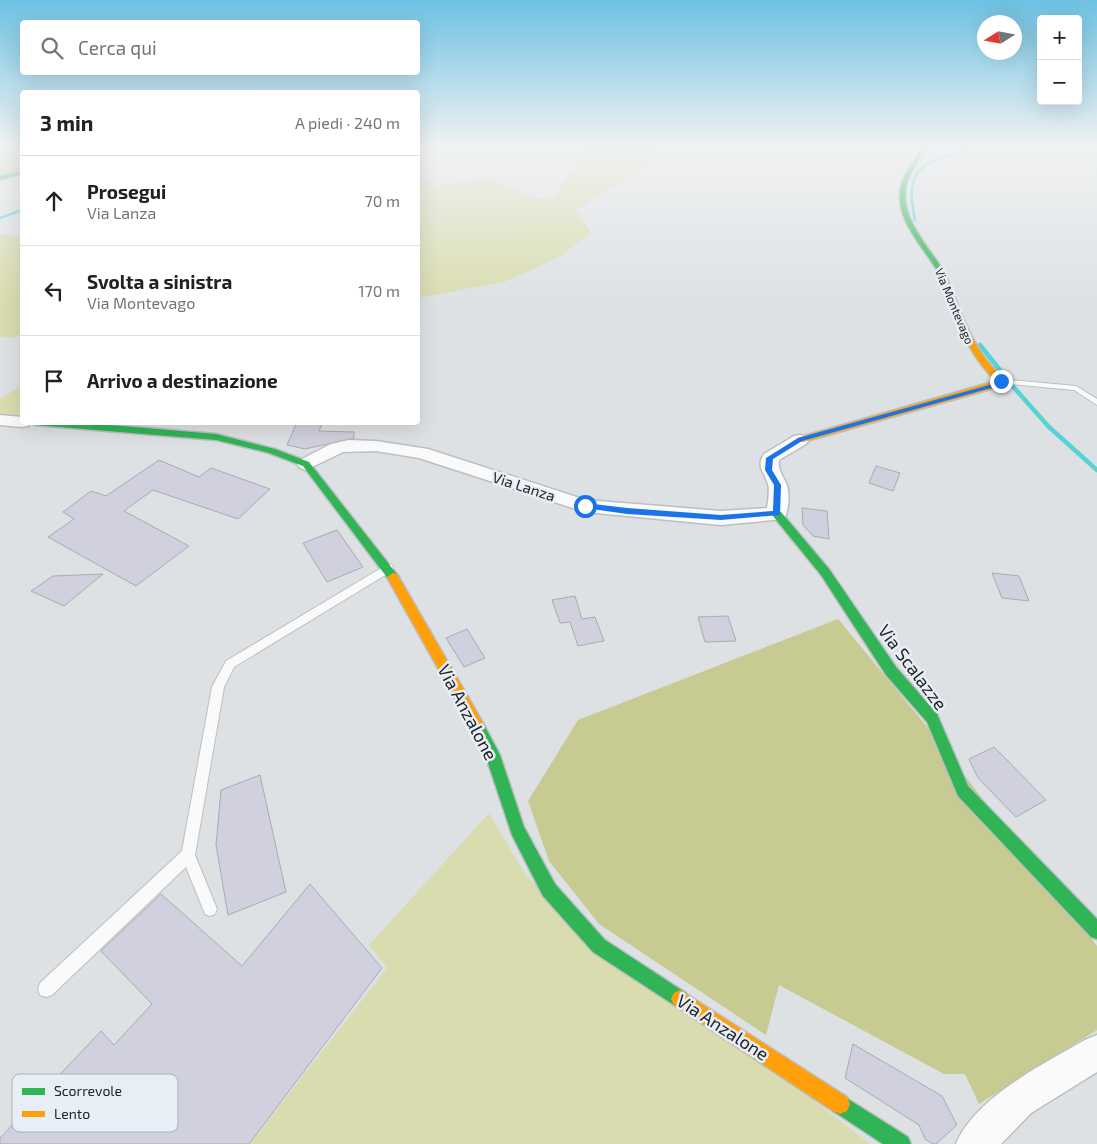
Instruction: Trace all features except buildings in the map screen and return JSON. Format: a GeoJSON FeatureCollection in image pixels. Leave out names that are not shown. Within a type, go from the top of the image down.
{"type":"FeatureCollection","features":[{"type":"Feature","properties":{"kind":"street","name":"Via Montevago"},"geometry":{"type":"LineString","coordinates":[[902,198],[913,228],[942,272],[964,334],[984,366],[1001,381]]}},
{"type":"Feature","properties":{"kind":"street"},"geometry":{"type":"LineString","coordinates":[[777,514],[778,485],[769,470],[770,458],[800,440],[996,385],[1001,381]]}},
{"type":"Feature","properties":{"kind":"street"},"geometry":{"type":"LineString","coordinates":[[0,420],[20,422]]}},
{"type":"Feature","properties":{"kind":"street"},"geometry":{"type":"LineString","coordinates":[[71,425],[216,437],[272,451],[306,464]]}},
{"type":"Feature","properties":{"kind":"street","name":"Via Lanza"},"geometry":{"type":"LineString","coordinates":[[306,464],[337,448],[349,445],[376,446],[422,453],[585,506],[721,518],[777,514]]}},
{"type":"Feature","properties":{"kind":"street","name":"Via Anzalone"},"geometry":{"type":"LineString","coordinates":[[306,464],[388,568],[493,755],[517,830],[549,890],[599,946],[901,1144]]}},
{"type":"Feature","properties":{"kind":"street","name":"Via Scalazze"},"geometry":{"type":"LineString","coordinates":[[777,514],[825,572],[891,671],[932,718],[963,791],[1097,931]]}},
{"type":"Feature","properties":{"kind":"street"},"geometry":{"type":"LineString","coordinates":[[975,1144],[1018,1100],[1097,1052]]}},
{"type":"Feature","properties":{"kind":"lane"},"geometry":{"type":"LineString","coordinates":[[1001,381],[1076,388],[1097,403]]}},
{"type":"Feature","properties":{"kind":"lane"},"geometry":{"type":"LineString","coordinates":[[210,909],[188,855],[218,687],[230,664],[388,568]]}},
{"type":"Feature","properties":{"kind":"lane"},"geometry":{"type":"LineString","coordinates":[[46,989],[188,855]]}},
{"type":"Feature","properties":{"kind":"green space"},"geometry":{"type":"Polygon","coordinates":[[[420,198],[594,198],[574,211],[580,215],[591,233],[561,256],[507,281],[420,298],[420,198]]]}},
{"type":"Feature","properties":{"kind":"green space"},"geometry":{"type":"Polygon","coordinates":[[[0,234],[20,236],[20,335],[12,338],[0,337],[0,234]]]}},
{"type":"Feature","properties":{"kind":"green space"},"geometry":{"type":"Polygon","coordinates":[[[20,386],[20,415],[0,413],[0,399],[20,386]]]}},
{"type":"Feature","properties":{"kind":"green space"},"geometry":{"type":"Polygon","coordinates":[[[838,619],[923,722],[1097,946],[1097,1030],[979,1104],[965,1074],[944,1074],[779,985],[766,1035],[599,924],[549,861],[528,801],[578,720],[838,619]]]}},
{"type":"Feature","properties":{"kind":"green space"},"geometry":{"type":"Polygon","coordinates":[[[489,813],[527,877],[870,1144],[250,1144],[387,968],[369,945],[489,813]]]}},
{"type":"Feature","properties":{"kind":"waterway"},"geometry":{"type":"LineString","coordinates":[[912,198],[915,220]]}},
{"type":"Feature","properties":{"kind":"waterway"},"geometry":{"type":"LineString","coordinates":[[0,218],[20,211]]}},
{"type":"Feature","properties":{"kind":"waterway"},"geometry":{"type":"LineString","coordinates":[[980,345],[1003,374]]}},
{"type":"Feature","properties":{"kind":"waterway"},"geometry":{"type":"LineString","coordinates":[[1009,382],[1049,427],[1097,470]]}},
{"type":"Feature","properties":{"kind":"traffic: fast"},"geometry":{"type":"LineString","coordinates":[[902,198],[907,217],[913,229],[941,272]]}},
{"type":"Feature","properties":{"kind":"traffic: fast"},"geometry":{"type":"LineString","coordinates":[[71,425],[216,437],[272,451],[306,464],[393,577]]}},
{"type":"Feature","properties":{"kind":"traffic: fast"},"geometry":{"type":"LineString","coordinates":[[777,514],[825,572],[891,671],[932,718],[963,791],[1097,931]]}},
{"type":"Feature","properties":{"kind":"traffic: fast"},"geometry":{"type":"LineString","coordinates":[[478,727],[493,755],[517,830],[549,890],[599,946],[680,999]]}},
{"type":"Feature","properties":{"kind":"traffic: fast"},"geometry":{"type":"LineString","coordinates":[[840,1104],[901,1144]]}},
{"type":"Feature","properties":{"kind":"traffic: slow"},"geometry":{"type":"LineString","coordinates":[[800,440],[995,385],[1001,381],[979,358],[971,344],[941,272]]}},
{"type":"Feature","properties":{"kind":"traffic: slow"},"geometry":{"type":"LineString","coordinates":[[393,577],[478,727]]}},
{"type":"Feature","properties":{"kind":"traffic: slow"},"geometry":{"type":"LineString","coordinates":[[680,999],[840,1104]]}},
{"type":"Feature","properties":{"kind":"route"},"geometry":{"type":"LineString","coordinates":[[585,506],[721,518],[777,514],[778,485],[769,470],[770,458],[782,450],[800,440],[996,385],[1001,381]]}}]}
